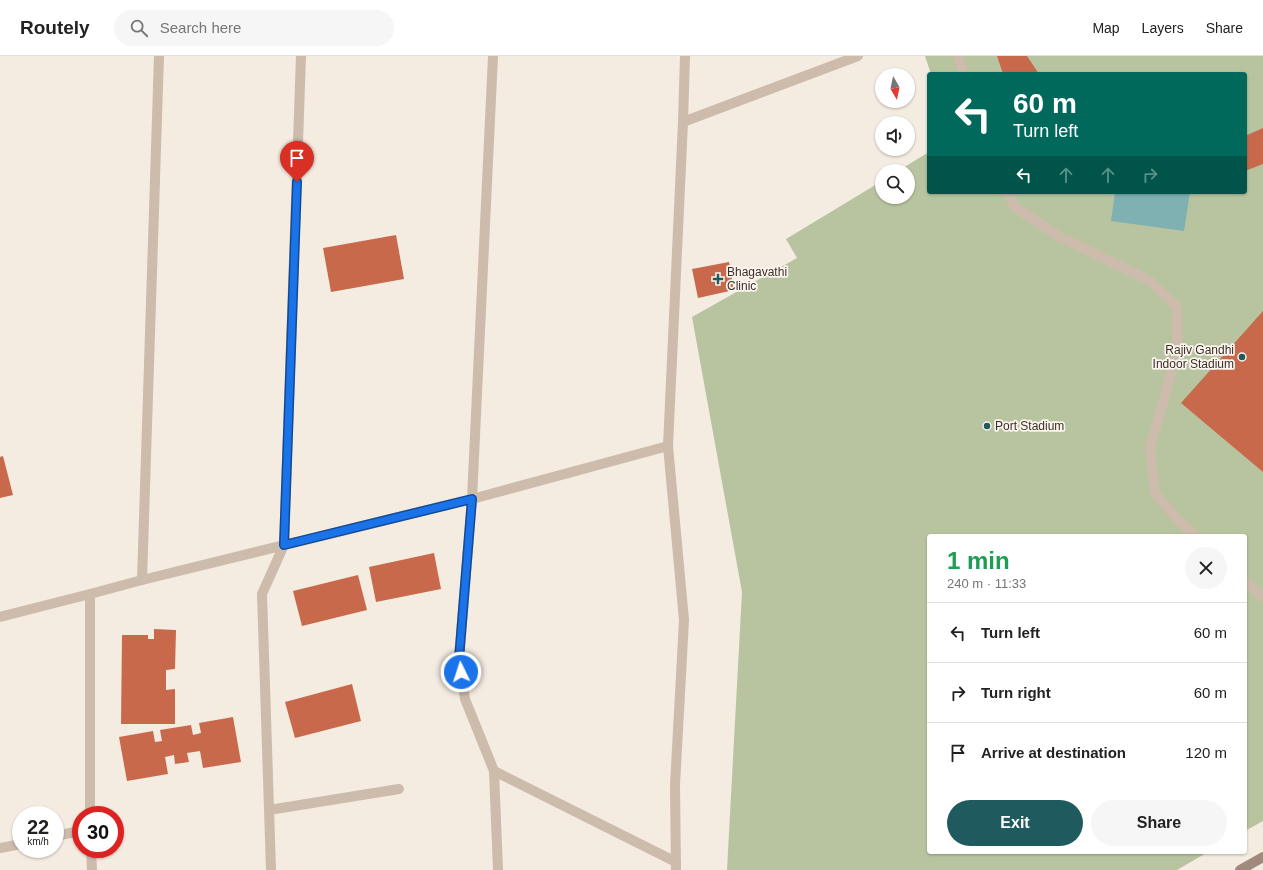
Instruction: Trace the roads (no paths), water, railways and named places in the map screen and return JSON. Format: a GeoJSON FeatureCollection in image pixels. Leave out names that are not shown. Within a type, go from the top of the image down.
{"type":"FeatureCollection","features":[{"type":"Feature","properties":{"kind":"main road"},"geometry":{"type":"LineString","coordinates":[[1240,870],[1263,857]]}},
{"type":"Feature","properties":{"kind":"street"},"geometry":{"type":"LineString","coordinates":[[142,580],[160,56]]}},
{"type":"Feature","properties":{"kind":"street"},"geometry":{"type":"LineString","coordinates":[[271,870],[262,594],[284,545],[302,56]]}},
{"type":"Feature","properties":{"kind":"street"},"geometry":{"type":"LineString","coordinates":[[493,56],[472,499],[459,659],[465,699],[494,771],[498,870]]}},
{"type":"Feature","properties":{"kind":"street"},"geometry":{"type":"LineString","coordinates":[[494,771],[676,866],[675,785],[684,620],[668,446],[685,56]]}},
{"type":"Feature","properties":{"kind":"street"},"geometry":{"type":"LineString","coordinates":[[683,122],[858,56]]}},
{"type":"Feature","properties":{"kind":"street"},"geometry":{"type":"LineString","coordinates":[[958,56],[963,72]]}},
{"type":"Feature","properties":{"kind":"street"},"geometry":{"type":"LineString","coordinates":[[1008,194],[1016,208],[1060,237],[1149,280],[1177,307],[1177,352],[1150,448],[1155,493],[1194,534]]}},
{"type":"Feature","properties":{"kind":"street"},"geometry":{"type":"LineString","coordinates":[[0,617],[142,580],[472,499],[668,446]]}},
{"type":"Feature","properties":{"kind":"street"},"geometry":{"type":"LineString","coordinates":[[1247,583],[1263,597]]}},
{"type":"Feature","properties":{"kind":"street"},"geometry":{"type":"LineString","coordinates":[[90,594],[90,806]]}},
{"type":"Feature","properties":{"kind":"street"},"geometry":{"type":"LineString","coordinates":[[269,810],[399,789]]}},
{"type":"Feature","properties":{"kind":"street"},"geometry":{"type":"LineString","coordinates":[[0,848],[12,846]]}},
{"type":"Feature","properties":{"kind":"street"},"geometry":{"type":"LineString","coordinates":[[91,858],[92,870]]}},
{"type":"Feature","properties":{"kind":"water"},"geometry":{"type":"Polygon","coordinates":[[[1115,194],[1190,194],[1184,231],[1111,221],[1115,194]]]}},
{"type":"Feature","properties":{"kind":"place","name":"Bhagavathi Clinic"},"geometry":{"type":"Point","coordinates":[718,279]}},
{"type":"Feature","properties":{"kind":"place","name":"Rajiv Gandhi Indoor Stadium"},"geometry":{"type":"Point","coordinates":[1242,357]}},
{"type":"Feature","properties":{"kind":"place","name":"Port Stadium"},"geometry":{"type":"Point","coordinates":[987,426]}}]}
